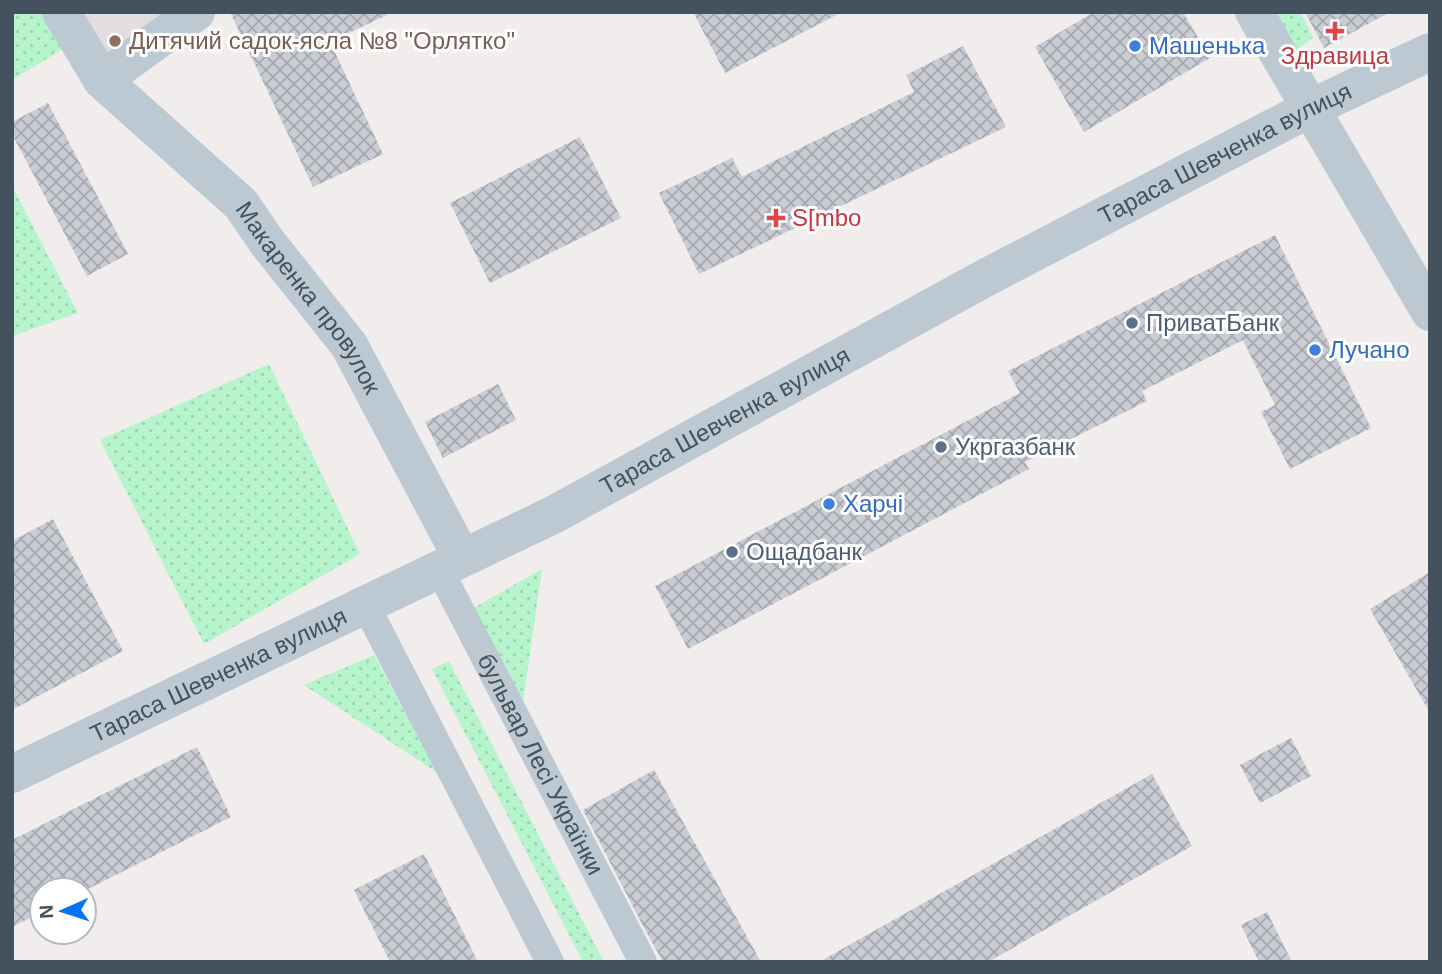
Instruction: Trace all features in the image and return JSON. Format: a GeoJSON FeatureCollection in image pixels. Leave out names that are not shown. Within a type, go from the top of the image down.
{"type":"FeatureCollection","features":[{"type":"Feature","properties":{"kind":"street","name":"Макаренка провулок"},"geometry":{"type":"LineString","coordinates":[[61,12],[102,80],[241,204],[267,242],[349,345],[450,563]]}},
{"type":"Feature","properties":{"kind":"street"},"geometry":{"type":"LineString","coordinates":[[102,80],[196,12]]}},
{"type":"Feature","properties":{"kind":"street"},"geometry":{"type":"LineString","coordinates":[[1254,12],[1430,312]]}},
{"type":"Feature","properties":{"kind":"street","name":"Тараса Шевченка вулиця"},"geometry":{"type":"LineString","coordinates":[[12,774],[555,514],[996,272],[1309,109],[1430,52]]}},
{"type":"Feature","properties":{"kind":"street","name":"бульвар Лесі Українки"},"geometry":{"type":"LineString","coordinates":[[450,563],[643,962]]}},
{"type":"Feature","properties":{"kind":"street"},"geometry":{"type":"LineString","coordinates":[[365,604],[550,962]]}},
{"type":"Feature","properties":{"kind":"shaded area","name":"Дитячий садок-ясла №8 \"Орлятко\""},"geometry":{"type":"Polygon","coordinates":[[[69,12],[183,12],[104,70],[69,12]]]}},
{"type":"Feature","properties":{"kind":"green space"},"geometry":{"type":"Polygon","coordinates":[[[12,12],[47,12],[68,46],[12,80],[12,12]]]}},
{"type":"Feature","properties":{"kind":"green space"},"geometry":{"type":"Polygon","coordinates":[[[1274,12],[1301,12],[1313,38],[1294,51],[1274,12]]]}},
{"type":"Feature","properties":{"kind":"green space"},"geometry":{"type":"Polygon","coordinates":[[[12,186],[78,313],[12,336],[12,186]]]}},
{"type":"Feature","properties":{"kind":"green space"},"geometry":{"type":"Polygon","coordinates":[[[269,364],[360,554],[204,644],[100,440],[269,364]]]}},
{"type":"Feature","properties":{"kind":"green space"},"geometry":{"type":"Polygon","coordinates":[[[542,569],[523,702],[472,609],[542,569]]]}},
{"type":"Feature","properties":{"kind":"green space"},"geometry":{"type":"Polygon","coordinates":[[[374,655],[438,773],[304,685],[374,655]]]}},
{"type":"Feature","properties":{"kind":"green space"},"geometry":{"type":"Polygon","coordinates":[[[449,661],[604,962],[583,962],[432,669],[449,661]]]}},
{"type":"Feature","properties":{"kind":"building"},"geometry":{"type":"Polygon","coordinates":[[[230,12],[393,12],[330,42],[383,154],[313,187],[230,12]]]}},
{"type":"Feature","properties":{"kind":"building"},"geometry":{"type":"Polygon","coordinates":[[[693,12],[842,12],[725,73],[693,12]]]}},
{"type":"Feature","properties":{"kind":"building"},"geometry":{"type":"Polygon","coordinates":[[[1094,12],[1183,12],[1210,58],[1084,132],[1035,47],[1094,12]]]}},
{"type":"Feature","properties":{"kind":"building","name":"Здравица"},"geometry":{"type":"Polygon","coordinates":[[[1305,12],[1390,12],[1324,48],[1305,12]]]}},
{"type":"Feature","properties":{"kind":"building"},"geometry":{"type":"Polygon","coordinates":[[[963,46],[1006,127],[699,274],[659,193],[732,158],[742,177],[914,92],[906,75],[963,46]]]}},
{"type":"Feature","properties":{"kind":"building"},"geometry":{"type":"Polygon","coordinates":[[[48,103],[128,254],[87,276],[12,134],[12,122],[48,103]]]}},
{"type":"Feature","properties":{"kind":"building"},"geometry":{"type":"Polygon","coordinates":[[[580,137],[621,218],[490,283],[450,203],[580,137]]]}},
{"type":"Feature","properties":{"kind":"building"},"geometry":{"type":"Polygon","coordinates":[[[1275,235],[1371,428],[1290,469],[1261,412],[1275,405],[1243,340],[1142,391],[1147,401],[1025,462],[1029,469],[688,649],[655,586],[1020,393],[1008,371],[1275,235]]]}},
{"type":"Feature","properties":{"kind":"building"},"geometry":{"type":"Polygon","coordinates":[[[498,384],[516,420],[443,458],[425,422],[498,384]]]}},
{"type":"Feature","properties":{"kind":"building"},"geometry":{"type":"Polygon","coordinates":[[[53,519],[123,651],[12,710],[12,541],[53,519]]]}},
{"type":"Feature","properties":{"kind":"building"},"geometry":{"type":"Polygon","coordinates":[[[1430,572],[1430,713],[1370,609],[1430,572]]]}},
{"type":"Feature","properties":{"kind":"building"},"geometry":{"type":"Polygon","coordinates":[[[1291,738],[1311,776],[1260,803],[1240,765],[1291,738]]]}},
{"type":"Feature","properties":{"kind":"building"},"geometry":{"type":"Polygon","coordinates":[[[197,747],[231,817],[98,884],[98,876],[28,876],[28,919],[12,927],[12,840],[197,747]]]}},
{"type":"Feature","properties":{"kind":"building"},"geometry":{"type":"Polygon","coordinates":[[[654,770],[761,962],[663,962],[583,810],[654,770]]]}},
{"type":"Feature","properties":{"kind":"building"},"geometry":{"type":"Polygon","coordinates":[[[1152,774],[1192,846],[988,962],[819,962],[1152,774]]]}},
{"type":"Feature","properties":{"kind":"building"},"geometry":{"type":"Polygon","coordinates":[[[424,854],[478,962],[390,962],[354,890],[424,854]]]}},
{"type":"Feature","properties":{"kind":"building"},"geometry":{"type":"Polygon","coordinates":[[[1267,912],[1292,962],[1259,962],[1241,925],[1267,912]]]}},
{"type":"Feature","properties":{"kind":"place","name":"Здравица"},"geometry":{"type":"Point","coordinates":[1335,31]}},
{"type":"Feature","properties":{"kind":"place","name":"Дитячий садок-ясла №8 \"Орлятко\""},"geometry":{"type":"Point","coordinates":[115,41]}},
{"type":"Feature","properties":{"kind":"place","name":"Машенька"},"geometry":{"type":"Point","coordinates":[1135,46]}},
{"type":"Feature","properties":{"kind":"place","name":"S[mbo"},"geometry":{"type":"Point","coordinates":[776,218]}},
{"type":"Feature","properties":{"kind":"place","name":"ПриватБанк"},"geometry":{"type":"Point","coordinates":[1132,323]}},
{"type":"Feature","properties":{"kind":"place","name":"Лучано"},"geometry":{"type":"Point","coordinates":[1315,350]}},
{"type":"Feature","properties":{"kind":"place","name":"Укргазбанк"},"geometry":{"type":"Point","coordinates":[941,447]}},
{"type":"Feature","properties":{"kind":"place","name":"Харчі"},"geometry":{"type":"Point","coordinates":[829,504]}},
{"type":"Feature","properties":{"kind":"place","name":"Ощадбанк"},"geometry":{"type":"Point","coordinates":[732,552]}}]}
